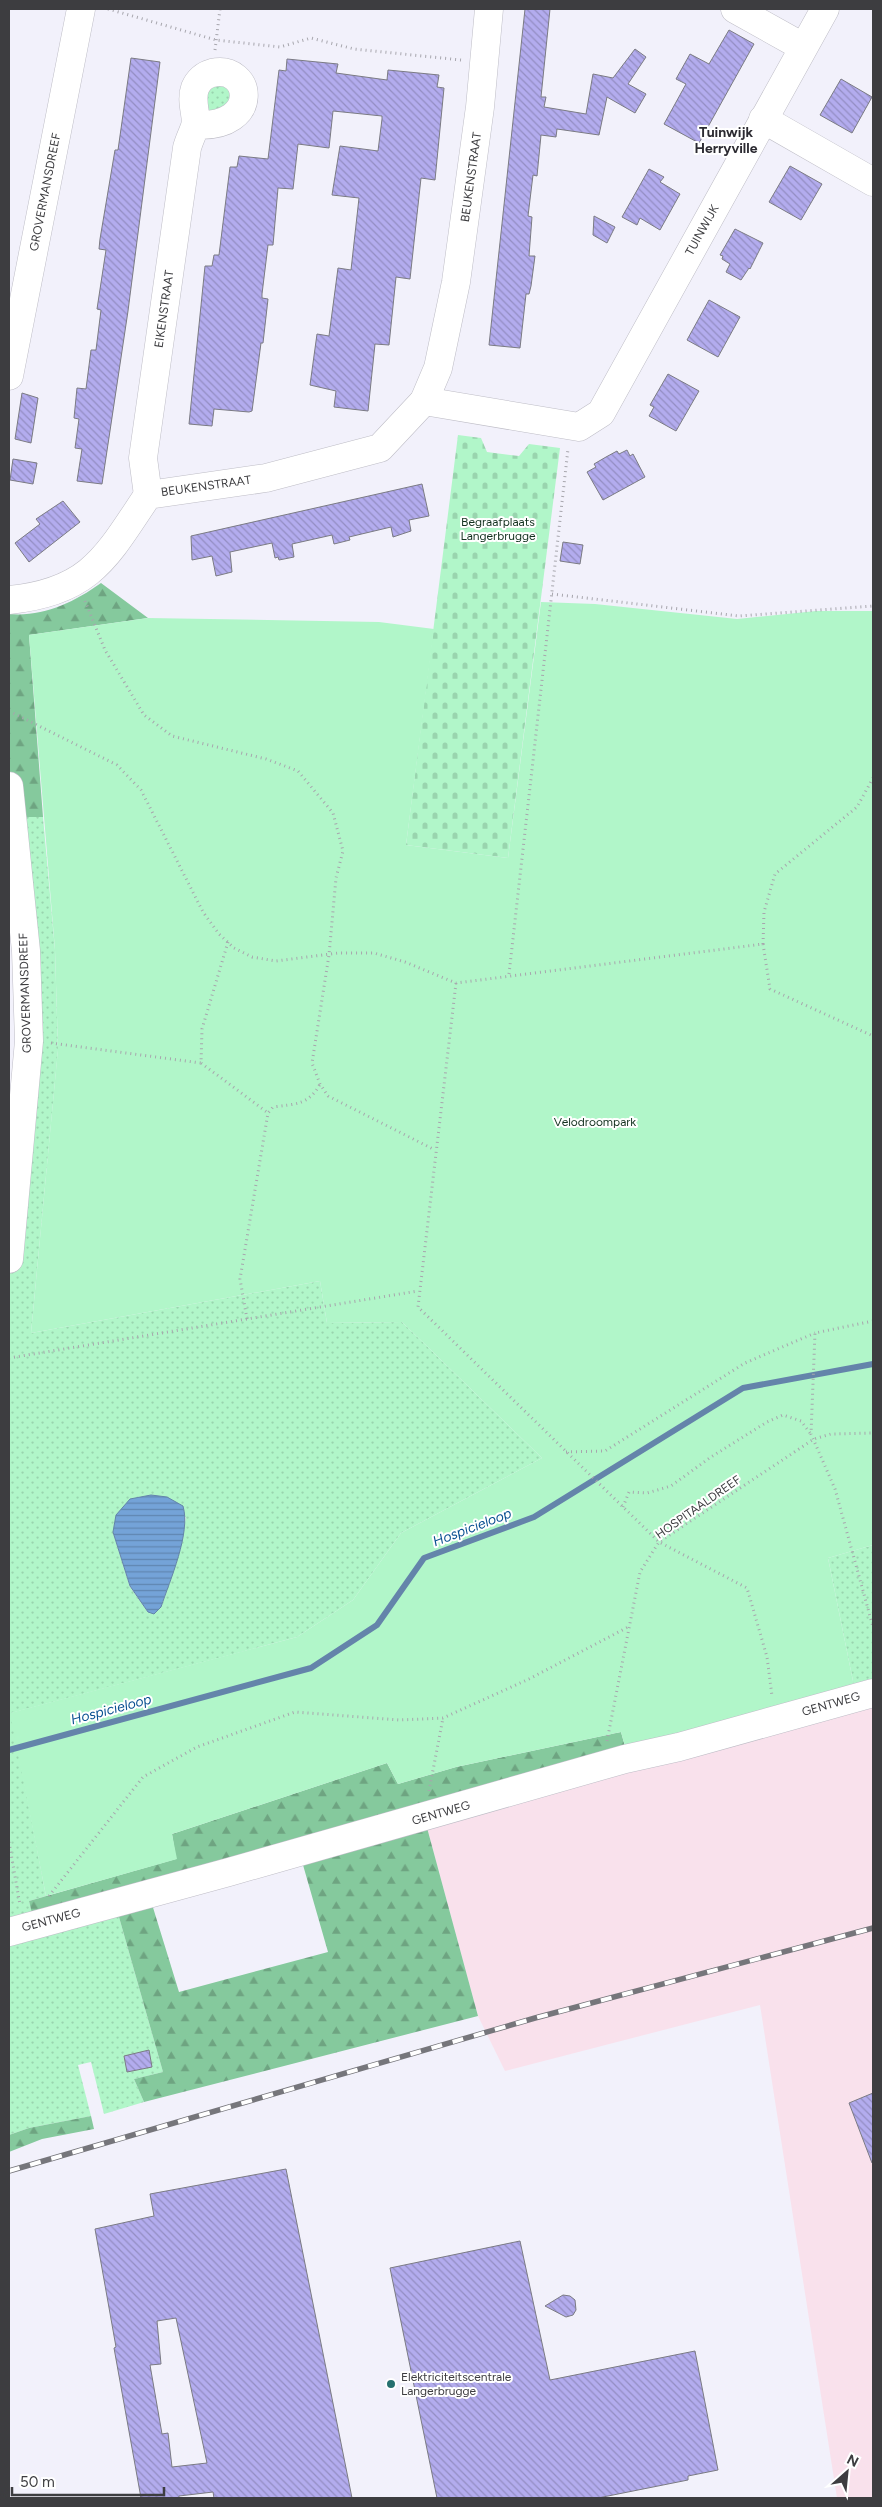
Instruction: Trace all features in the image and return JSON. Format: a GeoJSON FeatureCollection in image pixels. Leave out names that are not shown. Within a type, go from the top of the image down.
{"type":"FeatureCollection","features":[{"type":"Feature","properties":{"kind":"street","name":"GROVERMANSDREEF"},"geometry":{"type":"LineString","coordinates":[[9,376],[81,9]]}},
{"type":"Feature","properties":{"kind":"street","name":"BEUKENSTRAAT"},"geometry":{"type":"LineString","coordinates":[[9,600],[51,593],[76,580],[102,561],[118,541],[148,495],[266,478],[380,448],[424,401],[438,368],[456,282],[484,63],[489,9]]}},
{"type":"Feature","properties":{"kind":"street"},"geometry":{"type":"LineString","coordinates":[[735,9],[803,47]]}},
{"type":"Feature","properties":{"kind":"street","name":"TUINWIJK"},"geometry":{"type":"LineString","coordinates":[[571,426],[579,427],[601,413],[825,9]]}},
{"type":"Feature","properties":{"kind":"street"},"geometry":{"type":"LineString","coordinates":[[196,125],[209,126],[230,120],[242,106],[244,96],[239,80],[229,74],[214,72]]}},
{"type":"Feature","properties":{"kind":"street","name":"EIKENSTRAAT"},"geometry":{"type":"LineString","coordinates":[[148,495],[144,458],[187,148],[196,125],[193,105],[195,88],[200,80],[214,72]]}},
{"type":"Feature","properties":{"kind":"street"},"geometry":{"type":"LineString","coordinates":[[763,119],[873,182]]}},
{"type":"Feature","properties":{"kind":"street"},"geometry":{"type":"LineString","coordinates":[[424,401],[571,426]]}},
{"type":"Feature","properties":{"kind":"street","name":"GROVERMANSDREEF"},"geometry":{"type":"LineString","coordinates":[[9,786],[26,951],[29,1041],[9,1259]]}},
{"type":"Feature","properties":{"kind":"street","name":"GENTWEG"},"geometry":{"type":"LineString","coordinates":[[16,1930],[423,1818],[625,1759],[680,1747],[873,1693]]}},
{"type":"Feature","properties":{"kind":"path"},"geometry":{"type":"LineString","coordinates":[[108,9],[216,40],[280,48],[310,38],[354,49],[484,63]]}},
{"type":"Feature","properties":{"kind":"path"},"geometry":{"type":"LineString","coordinates":[[214,72],[220,9]]}},
{"type":"Feature","properties":{"kind":"path"},"geometry":{"type":"LineString","coordinates":[[509,974],[571,426]]}},
{"type":"Feature","properties":{"kind":"path"},"geometry":{"type":"LineString","coordinates":[[76,580],[105,650],[144,715],[172,736],[266,759],[298,771],[333,813],[343,850],[336,878],[328,955],[312,1063],[320,1084],[328,1096],[435,1150]]}},
{"type":"Feature","properties":{"kind":"path"},"geometry":{"type":"LineString","coordinates":[[552,594],[739,616],[873,606]]}},
{"type":"Feature","properties":{"kind":"path"},"geometry":{"type":"LineString","coordinates":[[9,712],[117,764],[141,790],[203,912],[219,934],[252,957],[276,961],[328,955],[374,953],[405,962],[456,983],[509,974],[763,944]]}},
{"type":"Feature","properties":{"kind":"path"},"geometry":{"type":"LineString","coordinates":[[873,778],[857,807],[775,874],[764,912],[763,944],[770,989],[873,1036]]}},
{"type":"Feature","properties":{"kind":"path"},"geometry":{"type":"LineString","coordinates":[[201,1063],[202,1029],[228,942]]}},
{"type":"Feature","properties":{"kind":"path"},"geometry":{"type":"LineString","coordinates":[[456,983],[418,1291],[418,1308],[659,1542],[747,1588],[767,1657],[774,1720]]}},
{"type":"Feature","properties":{"kind":"path"},"geometry":{"type":"LineString","coordinates":[[29,1041],[201,1063],[268,1113]]}},
{"type":"Feature","properties":{"kind":"path"},"geometry":{"type":"LineString","coordinates":[[247,1319],[240,1279],[268,1113],[273,1106],[295,1104],[313,1097],[320,1084]]}},
{"type":"Feature","properties":{"kind":"path"},"geometry":{"type":"LineString","coordinates":[[9,1358],[418,1291]]}},
{"type":"Feature","properties":{"kind":"path"},"geometry":{"type":"LineString","coordinates":[[566,1452],[605,1451],[745,1362],[815,1333],[873,1321]]}},
{"type":"Feature","properties":{"kind":"path"},"geometry":{"type":"LineString","coordinates":[[811,1434],[815,1333]]}},
{"type":"Feature","properties":{"kind":"path"},"geometry":{"type":"LineString","coordinates":[[623,1507],[629,1492],[647,1492],[671,1486],[711,1457],[767,1422],[783,1415],[801,1421],[814,1439],[835,1489],[873,1628]]}},
{"type":"Feature","properties":{"kind":"path","name":"HOSPITAALDREEF"},"geometry":{"type":"LineString","coordinates":[[605,1766],[603,1758],[640,1572],[659,1542],[814,1439],[831,1434],[873,1433]]}},
{"type":"Feature","properties":{"kind":"path"},"geometry":{"type":"LineString","coordinates":[[48,1898],[143,1777],[196,1747],[295,1712],[399,1720],[444,1718],[529,1679],[630,1626]]}},
{"type":"Feature","properties":{"kind":"path"},"geometry":{"type":"LineString","coordinates":[[423,1818],[444,1718]]}},
{"type":"Feature","properties":{"kind":"path"},"geometry":{"type":"LineString","coordinates":[[9,1842],[16,1930]]}},
{"type":"Feature","properties":{"kind":"shaded area"},"geometry":{"type":"Polygon","coordinates":[[[873,1698],[873,2498],[837,2498],[760,2005],[505,2071],[478,2016],[426,1824],[873,1698]]]}},
{"type":"Feature","properties":{"kind":"green space"},"geometry":{"type":"Polygon","coordinates":[[[226,83],[234,101],[207,116],[205,87],[226,83]]]}},
{"type":"Feature","properties":{"kind":"green space","name":"Begraafplaats Langerbrugge"},"geometry":{"type":"Polygon","coordinates":[[[458,435],[481,438],[487,452],[519,456],[529,444],[560,448],[508,858],[406,845],[458,435]]]}},
{"type":"Feature","properties":{"kind":"green space"},"geometry":{"type":"Polygon","coordinates":[[[101,583],[148,618],[29,635],[43,817],[9,817],[9,614],[46,611],[80,597],[101,583]]]}},
{"type":"Feature","properties":{"kind":"green space","name":"Velodroompark"},"geometry":{"type":"Polygon","coordinates":[[[541,602],[595,604],[737,619],[816,611],[873,611],[873,1545],[828,1558],[854,1686],[626,1750],[621,1732],[456,1767],[398,1784],[387,1763],[172,1834],[177,1859],[46,1896],[10,1713],[297,1637],[353,1600],[401,1533],[542,1458],[402,1322],[327,1323],[320,1281],[31,1333],[58,1049],[55,950],[29,635],[148,618],[379,622],[434,629],[406,845],[508,858],[541,602]]]}},
{"type":"Feature","properties":{"kind":"green space"},"geometry":{"type":"Polygon","coordinates":[[[9,817],[43,817],[55,950],[58,1050],[31,1333],[320,1281],[327,1323],[402,1322],[542,1458],[401,1533],[353,1600],[297,1637],[11,1713],[46,1896],[29,1901],[33,1918],[9,1923],[9,1172],[21,1041],[9,817]],[[186,1517],[113,1532],[130,1587],[148,1612],[161,1607],[180,1548],[186,1517]]]}},
{"type":"Feature","properties":{"kind":"green space"},"geometry":{"type":"Polygon","coordinates":[[[873,1545],[873,1681],[854,1686],[828,1558],[873,1545]]]}},
{"type":"Feature","properties":{"kind":"green space"},"geometry":{"type":"Polygon","coordinates":[[[621,1732],[626,1750],[33,1918],[29,1901],[176,1859],[172,1834],[387,1763],[398,1784],[456,1767],[621,1732]]]}},
{"type":"Feature","properties":{"kind":"green space"},"geometry":{"type":"Polygon","coordinates":[[[426,1824],[478,2016],[144,2102],[134,2079],[163,2072],[117,1910],[151,1901],[179,1992],[328,1952],[301,1858],[426,1824]]]}},
{"type":"Feature","properties":{"kind":"green space"},"geometry":{"type":"Polygon","coordinates":[[[117,1910],[163,2072],[134,2079],[144,2102],[104,2114],[91,2062],[78,2065],[91,2116],[29,2128],[9,2135],[9,1942],[117,1910]]]}},
{"type":"Feature","properties":{"kind":"green space"},"geometry":{"type":"Polygon","coordinates":[[[91,2116],[94,2129],[42,2139],[9,2152],[9,2135],[29,2128],[91,2116]]]}},
{"type":"Feature","properties":{"kind":"water"},"geometry":{"type":"Polygon","coordinates":[[[151,1495],[167,1497],[183,1506],[185,1517],[182,1543],[174,1570],[161,1607],[154,1614],[148,1612],[130,1586],[113,1532],[116,1515],[130,1499],[151,1495]]]}},
{"type":"Feature","properties":{"kind":"building"},"geometry":{"type":"Polygon","coordinates":[[[525,9],[550,9],[541,97],[546,97],[544,107],[586,114],[593,74],[613,78],[635,49],[646,57],[628,84],[646,94],[635,113],[607,97],[599,135],[557,129],[556,137],[541,135],[537,176],[533,175],[528,216],[532,217],[529,256],[535,256],[531,286],[529,294],[526,294],[520,348],[489,345],[525,9]]]}},
{"type":"Feature","properties":{"kind":"building"},"geometry":{"type":"Polygon","coordinates":[[[729,30],[754,44],[699,143],[664,124],[686,84],[676,79],[690,54],[709,64],[729,30]]]}},
{"type":"Feature","properties":{"kind":"building"},"geometry":{"type":"Polygon","coordinates":[[[131,58],[160,62],[128,311],[102,484],[77,481],[82,449],[75,448],[79,419],[74,418],[77,388],[86,389],[91,350],[96,350],[101,310],[97,309],[106,250],[99,249],[100,239],[115,150],[118,150],[131,58]]]}},
{"type":"Feature","properties":{"kind":"building"},"geometry":{"type":"Polygon","coordinates":[[[287,59],[338,64],[336,73],[387,80],[388,70],[439,75],[437,87],[444,88],[435,180],[421,178],[410,279],[396,277],[389,345],[375,344],[368,411],[334,407],[336,391],[310,385],[317,334],[329,336],[338,268],[351,270],[359,198],[332,195],[340,146],[378,151],[382,116],[333,111],[329,148],[298,144],[293,189],[278,188],[273,245],[268,245],[262,294],[262,298],[268,299],[252,411],[214,409],[212,426],[189,424],[205,266],[212,266],[214,255],[219,255],[230,167],[237,167],[239,156],[268,159],[279,70],[286,71],[287,59]]]}},
{"type":"Feature","properties":{"kind":"building"},"geometry":{"type":"Polygon","coordinates":[[[841,79],[872,97],[852,133],[820,115],[841,79]]]}},
{"type":"Feature","properties":{"kind":"building"},"geometry":{"type":"Polygon","coordinates":[[[790,166],[822,184],[801,220],[769,202],[790,166]]]}},
{"type":"Feature","properties":{"kind":"building"},"geometry":{"type":"Polygon","coordinates":[[[649,169],[664,177],[660,182],[680,194],[660,230],[640,218],[637,225],[622,217],[649,169]]]}},
{"type":"Feature","properties":{"kind":"building"},"geometry":{"type":"Polygon","coordinates":[[[594,216],[615,227],[607,243],[593,235],[594,216]]]}},
{"type":"Feature","properties":{"kind":"building"},"geometry":{"type":"Polygon","coordinates":[[[735,229],[763,243],[750,269],[741,280],[726,272],[730,264],[722,259],[723,256],[720,255],[735,229]]]}},
{"type":"Feature","properties":{"kind":"building"},"geometry":{"type":"Polygon","coordinates":[[[709,300],[740,317],[718,357],[687,340],[709,300]]]}},
{"type":"Feature","properties":{"kind":"building"},"geometry":{"type":"Polygon","coordinates":[[[668,374],[699,391],[676,431],[649,416],[654,407],[650,405],[668,374]]]}},
{"type":"Feature","properties":{"kind":"building"},"geometry":{"type":"Polygon","coordinates":[[[22,393],[38,398],[31,443],[15,439],[22,393]]]}},
{"type":"Feature","properties":{"kind":"building"},"geometry":{"type":"Polygon","coordinates":[[[627,450],[630,456],[633,454],[645,477],[603,500],[587,472],[596,467],[594,464],[606,457],[617,451],[619,454],[627,450]]]}},
{"type":"Feature","properties":{"kind":"building"},"geometry":{"type":"Polygon","coordinates":[[[13,459],[37,463],[33,484],[10,480],[13,459]]]}},
{"type":"Feature","properties":{"kind":"building"},"geometry":{"type":"Polygon","coordinates":[[[422,484],[429,516],[409,520],[411,531],[393,537],[391,527],[349,537],[350,540],[334,544],[332,535],[292,544],[294,557],[279,560],[278,557],[275,558],[272,543],[230,552],[232,572],[216,576],[212,556],[192,560],[191,536],[422,484]]]}},
{"type":"Feature","properties":{"kind":"building"},"geometry":{"type":"Polygon","coordinates":[[[63,501],[80,522],[29,562],[15,543],[40,524],[36,519],[63,501]]]}},
{"type":"Feature","properties":{"kind":"building"},"geometry":{"type":"Polygon","coordinates":[[[563,542],[583,545],[580,564],[560,561],[563,542]]]}},
{"type":"Feature","properties":{"kind":"building"},"geometry":{"type":"Polygon","coordinates":[[[149,2050],[152,2067],[127,2072],[124,2056],[149,2050]]]}},
{"type":"Feature","properties":{"kind":"building"},"geometry":{"type":"Polygon","coordinates":[[[873,2093],[873,2162],[872,2163],[849,2103],[873,2093]]]}},
{"type":"Feature","properties":{"kind":"building"},"geometry":{"type":"Polygon","coordinates":[[[286,2169],[352,2498],[214,2498],[213,2492],[179,2496],[179,2498],[141,2498],[95,2229],[154,2216],[150,2194],[286,2169]],[[176,2318],[157,2321],[161,2364],[150,2365],[162,2434],[168,2433],[172,2467],[207,2463],[176,2318]]]}},
{"type":"Feature","properties":{"kind":"building"},"geometry":{"type":"Polygon","coordinates":[[[520,2241],[550,2380],[695,2351],[718,2470],[688,2476],[688,2480],[598,2498],[437,2498],[390,2268],[520,2241]]]}},
{"type":"Feature","properties":{"kind":"building"},"geometry":{"type":"Polygon","coordinates":[[[563,2295],[570,2296],[575,2300],[576,2310],[573,2315],[566,2317],[545,2306],[563,2295]]]}},
{"type":"Feature","properties":{"kind":"waterway","name":"Hospicieloop"},"geometry":{"type":"LineString","coordinates":[[9,1750],[311,1668],[377,1625],[424,1558],[534,1517],[743,1388],[873,1364]]}},
{"type":"Feature","properties":{"kind":"railway"},"geometry":{"type":"LineString","coordinates":[[9,2171],[535,2018],[873,1928]]}},
{"type":"Feature","properties":{"kind":"place","name":"Elektriciteitscentrale Langerbrugge"},"geometry":{"type":"Point","coordinates":[391,2384]}},
{"type":"Feature","properties":{"kind":"district","name":"Tuinwijk Herryville"},"geometry":{"type":"Point","coordinates":[726,140]}}]}
